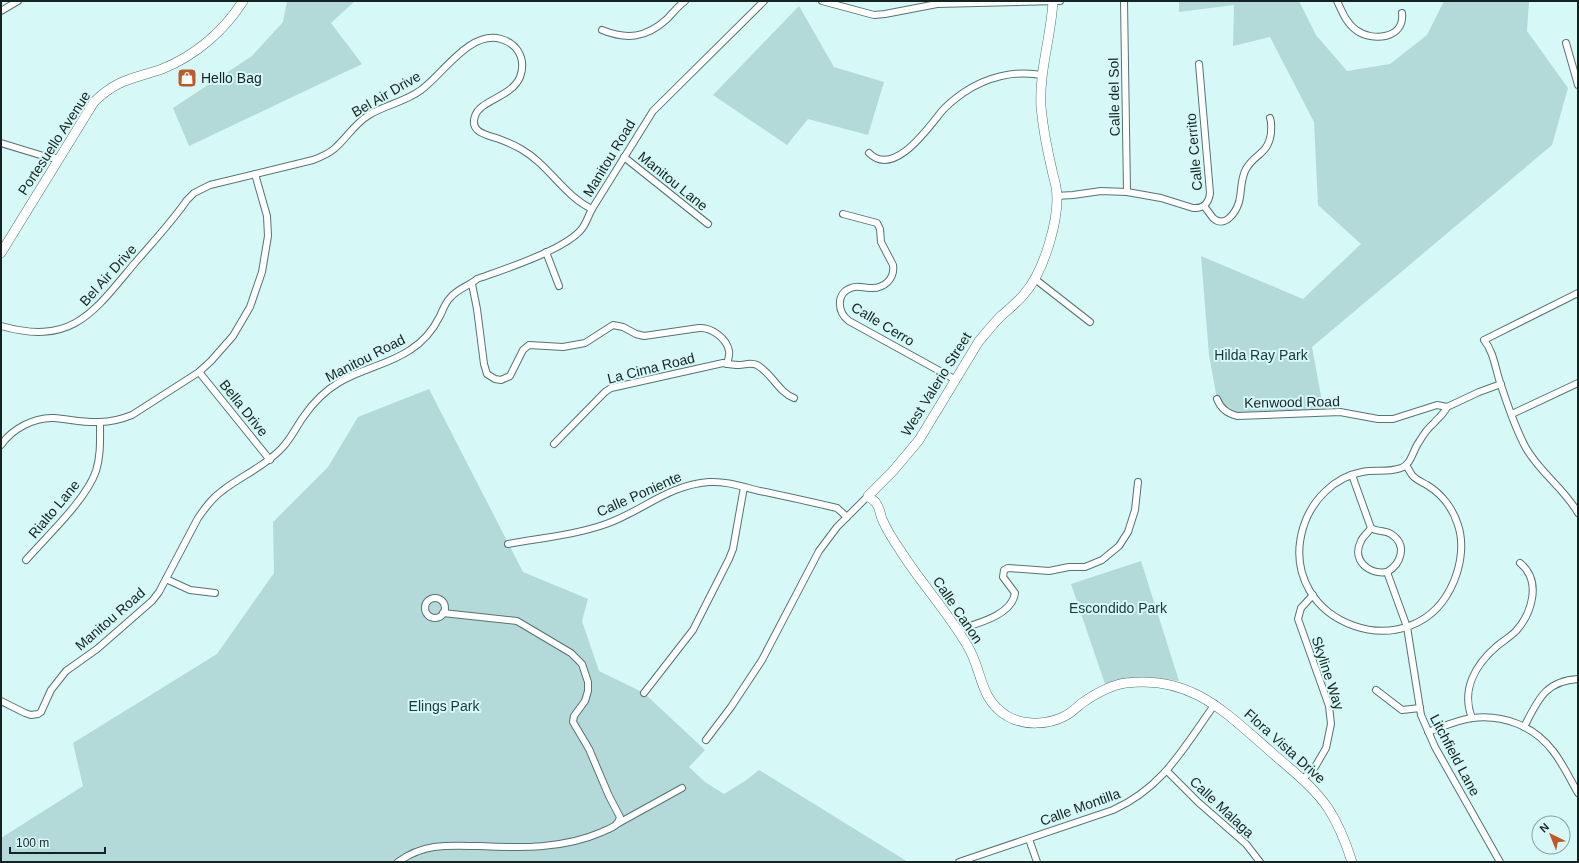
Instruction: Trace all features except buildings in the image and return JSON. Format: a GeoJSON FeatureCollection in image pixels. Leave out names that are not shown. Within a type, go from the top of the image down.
{"type":"FeatureCollection","features":[{"type":"Feature","properties":{"kind":"street"},"geometry":{"type":"LineString","coordinates":[[1,11],[18,1]]}},
{"type":"Feature","properties":{"kind":"street","name":"Portesuello Avenue"},"geometry":{"type":"LineString","coordinates":[[1,253],[87,112],[102,94],[122,81],[163,68],[190,54],[217,34],[243,1]]}},
{"type":"Feature","properties":{"kind":"street"},"geometry":{"type":"LineString","coordinates":[[602,30],[626,36],[642,34],[666,20],[685,1]]}},
{"type":"Feature","properties":{"kind":"street","name":"Manitou Road"},"geometry":{"type":"LineString","coordinates":[[1,701],[15,709],[31,715],[38,714],[43,708],[51,690],[66,671],[97,649],[152,601],[166,579],[198,518],[205,508],[222,491],[270,460],[290,439],[304,416],[319,398],[338,383],[349,377],[410,350],[423,339],[434,326],[449,299],[461,289],[472,284],[477,279],[546,252],[573,238],[582,229],[592,209],[653,111],[764,1]]}},
{"type":"Feature","properties":{"kind":"street"},"geometry":{"type":"LineString","coordinates":[[822,1],[874,15],[937,4],[1060,1]]}},
{"type":"Feature","properties":{"kind":"street","name":"West Valerio Street"},"geometry":{"type":"LineString","coordinates":[[706,740],[731,707],[762,660],[819,551],[837,527],[869,497],[919,440],[979,341],[990,328],[1026,293],[1035,279],[1050,240],[1054,223],[1056,196],[1056,188],[1042,112],[1042,75],[1053,1]]}},
{"type":"Feature","properties":{"kind":"street","name":"Calle del Sol"},"geometry":{"type":"LineString","coordinates":[[1124,1],[1127,192]]}},
{"type":"Feature","properties":{"kind":"street"},"geometry":{"type":"LineString","coordinates":[[1337,1],[1352,27],[1368,36],[1383,36],[1398,30],[1402,23],[1402,13]]}},
{"type":"Feature","properties":{"kind":"street","name":"Bel Air Drive"},"geometry":{"type":"LineString","coordinates":[[1,326],[23,332],[48,332],[60,329],[80,320],[100,305],[194,193],[210,185],[324,156],[334,150],[352,128],[365,118],[377,110],[408,98],[426,87],[462,50],[490,38],[499,38],[510,43],[518,51],[522,63],[521,75],[515,86],[478,110],[474,122],[476,129],[482,134],[510,143],[536,159],[546,167],[571,196],[592,209]]}},
{"type":"Feature","properties":{"kind":"street"},"geometry":{"type":"LineString","coordinates":[[1566,43],[1578,85]]}},
{"type":"Feature","properties":{"kind":"street","name":"Calle Cerrito"},"geometry":{"type":"LineString","coordinates":[[1056,196],[1100,191],[1127,192],[1161,198],[1193,208],[1204,206],[1209,200],[1210,193],[1199,64]]}},
{"type":"Feature","properties":{"kind":"street"},"geometry":{"type":"LineString","coordinates":[[869,153],[875,158],[883,160],[892,159],[898,156],[918,140],[943,110],[955,99],[981,83],[1002,76],[1017,74],[1042,75]]}},
{"type":"Feature","properties":{"kind":"street"},"geometry":{"type":"LineString","coordinates":[[1204,206],[1212,217],[1218,220],[1228,220],[1232,215],[1239,203],[1242,178],[1245,170],[1269,144],[1272,122],[1270,118]]}},
{"type":"Feature","properties":{"kind":"street"},"geometry":{"type":"LineString","coordinates":[[1,143],[50,158],[59,158]]}},
{"type":"Feature","properties":{"kind":"street","name":"Manitou Lane"},"geometry":{"type":"LineString","coordinates":[[624,157],[708,224]]}},
{"type":"Feature","properties":{"kind":"street"},"geometry":{"type":"LineString","coordinates":[[1,445],[19,428],[39,420],[53,418],[100,422],[120,419],[132,415],[199,372],[211,361],[233,336],[250,307],[256,292],[266,255],[268,236],[265,210],[255,174]]}},
{"type":"Feature","properties":{"kind":"street","name":"Calle Cerro"},"geometry":{"type":"LineString","coordinates":[[843,214],[877,223],[880,229],[881,242],[894,265],[894,268],[891,278],[883,285],[871,288],[856,287],[845,291],[839,305],[843,316],[849,321],[956,380]]}},
{"type":"Feature","properties":{"kind":"street"},"geometry":{"type":"LineString","coordinates":[[546,252],[559,286]]}},
{"type":"Feature","properties":{"kind":"street"},"geometry":{"type":"LineString","coordinates":[[1035,279],[1090,322]]}},
{"type":"Feature","properties":{"kind":"street","name":"La Cima Road"},"geometry":{"type":"LineString","coordinates":[[472,284],[477,309],[484,364],[487,374],[495,379],[501,380],[510,376],[523,350],[529,345],[557,347],[585,343],[610,326],[617,325],[644,336],[706,328],[721,337],[728,346],[730,353],[727,364]]}},
{"type":"Feature","properties":{"kind":"street"},"geometry":{"type":"LineString","coordinates":[[1578,293],[1484,340],[1490,349],[1512,414],[1526,447],[1534,461],[1562,489],[1578,513]]}},
{"type":"Feature","properties":{"kind":"street","name":"La Cima Road"},"geometry":{"type":"LineString","coordinates":[[554,444],[605,392],[611,388],[723,363],[741,365],[751,363],[758,366],[784,393],[794,398]]}},
{"type":"Feature","properties":{"kind":"street","name":"Bella Drive"},"geometry":{"type":"LineString","coordinates":[[199,372],[270,460]]}},
{"type":"Feature","properties":{"kind":"street"},"geometry":{"type":"LineString","coordinates":[[1512,414],[1578,383]]}},
{"type":"Feature","properties":{"kind":"street","name":"Kenwood Road"},"geometry":{"type":"LineString","coordinates":[[1217,399],[1226,412],[1241,416],[1300,412],[1340,412],[1378,419],[1393,419],[1438,405],[1447,407],[1479,392],[1501,384]]}},
{"type":"Feature","properties":{"kind":"street"},"geometry":{"type":"LineString","coordinates":[[1406,465],[1412,476],[1437,492],[1450,507],[1458,524],[1461,541],[1460,562],[1446,596],[1432,612],[1422,619],[1407,627],[1379,631],[1354,627],[1328,613],[1313,596],[1305,580],[1300,559],[1303,527],[1312,508],[1320,497],[1332,486],[1352,475],[1369,471],[1400,468],[1406,465],[1422,438],[1444,414],[1447,407]]}},
{"type":"Feature","properties":{"kind":"street","name":"Rialto Lane"},"geometry":{"type":"LineString","coordinates":[[26,560],[86,490],[96,470],[99,458],[100,422]]}},
{"type":"Feature","properties":{"kind":"street"},"geometry":{"type":"LineString","coordinates":[[1352,475],[1370,528]]}},
{"type":"Feature","properties":{"kind":"street","name":"Calle Poniente"},"geometry":{"type":"LineString","coordinates":[[508,544],[585,530],[606,524],[636,510],[670,491],[681,487],[709,482],[733,484],[837,508],[848,517]]}},
{"type":"Feature","properties":{"kind":"street"},"geometry":{"type":"LineString","coordinates":[[957,630],[996,615],[1012,603],[1015,593],[1003,576],[1004,570],[1008,568],[1049,571],[1069,567],[1085,567],[1110,554],[1119,546],[1128,532],[1135,510],[1138,482]]}},
{"type":"Feature","properties":{"kind":"street"},"geometry":{"type":"LineString","coordinates":[[644,693],[692,630],[729,558],[733,549],[744,487]]}},
{"type":"Feature","properties":{"kind":"street","name":"Calle Canon"},"geometry":{"type":"LineString","coordinates":[[869,497],[875,501],[880,509],[881,517],[900,551],[957,630],[970,651],[984,690],[988,698],[1000,711],[1017,721],[1034,724],[1058,720],[1095,694],[1117,685],[1140,682],[1166,684]]}},
{"type":"Feature","properties":{"kind":"street"},"geometry":{"type":"LineString","coordinates":[[1370,528],[1391,534],[1400,544],[1401,551],[1398,564],[1387,572],[1377,573],[1370,571],[1365,567],[1359,558],[1358,552],[1360,542],[1370,528]]}},
{"type":"Feature","properties":{"kind":"street"},"geometry":{"type":"LineString","coordinates":[[1472,718],[1469,710],[1468,693],[1472,677],[1488,655],[1514,633],[1521,625],[1531,604],[1533,587],[1531,576],[1520,564]]}},
{"type":"Feature","properties":{"kind":"street","name":"Litchfield Lane"},"geometry":{"type":"LineString","coordinates":[[1387,572],[1407,627],[1423,722],[1435,747],[1500,862]]}},
{"type":"Feature","properties":{"kind":"street"},"geometry":{"type":"LineString","coordinates":[[166,579],[190,590],[215,593]]}},
{"type":"Feature","properties":{"kind":"street","name":"Skyline Way"},"geometry":{"type":"LineString","coordinates":[[1303,779],[1314,767],[1326,748],[1331,724],[1329,706],[1298,619],[1301,608],[1313,596]]}},
{"type":"Feature","properties":{"kind":"street"},"geometry":{"type":"LineString","coordinates":[[443,613],[517,621],[571,653],[582,664],[588,682],[588,691],[585,701],[574,716],[573,722],[590,749],[609,796],[620,817],[617,824]]}},
{"type":"Feature","properties":{"kind":"street"},"geometry":{"type":"LineString","coordinates":[[1524,727],[1536,703],[1545,691],[1558,682],[1578,679]]}},
{"type":"Feature","properties":{"kind":"street","name":"Flora Vista Drive"},"geometry":{"type":"LineString","coordinates":[[1166,684],[1191,691],[1215,704],[1303,779],[1321,799],[1337,823],[1352,862]]}},
{"type":"Feature","properties":{"kind":"street"},"geometry":{"type":"LineString","coordinates":[[1376,690],[1402,710],[1420,708]]}},
{"type":"Feature","properties":{"kind":"street","name":"Calle Montilla"},"geometry":{"type":"LineString","coordinates":[[959,862],[1122,806],[1148,790],[1167,771],[1215,704]]}},
{"type":"Feature","properties":{"kind":"street"},"geometry":{"type":"LineString","coordinates":[[1428,732],[1472,718],[1489,717],[1499,718],[1524,727],[1540,737],[1554,752],[1578,793]]}},
{"type":"Feature","properties":{"kind":"street","name":"Calle Malaga"},"geometry":{"type":"LineString","coordinates":[[1167,771],[1198,802],[1246,844],[1260,862]]}},
{"type":"Feature","properties":{"kind":"street"},"geometry":{"type":"LineString","coordinates":[[398,862],[421,850],[439,846],[521,848],[559,845],[596,835],[682,788]]}},
{"type":"Feature","properties":{"kind":"street"},"geometry":{"type":"LineString","coordinates":[[1029,839],[1038,862]]}},
{"type":"Feature","properties":{"kind":"green space"},"geometry":{"type":"Polygon","coordinates":[[[287,1],[355,1],[331,23],[362,64],[189,146],[173,108],[252,56],[283,22],[287,1]]]}},
{"type":"Feature","properties":{"kind":"green space","name":"Hilda Ray Park"},"geometry":{"type":"Polygon","coordinates":[[[1179,1],[1299,1],[1316,35],[1347,71],[1390,64],[1427,35],[1444,1],[1529,1],[1527,31],[1568,88],[1552,145],[1312,347],[1324,412],[1230,413],[1217,399],[1209,355],[1201,256],[1303,299],[1361,244],[1318,205],[1314,122],[1270,37],[1233,46],[1234,5],[1179,12],[1179,1]]]}},
{"type":"Feature","properties":{"kind":"green space"},"geometry":{"type":"Polygon","coordinates":[[[799,6],[834,67],[884,82],[868,135],[808,119],[787,145],[713,95],[799,6]]]}},
{"type":"Feature","properties":{"kind":"green space","name":"Elings Park"},"geometry":{"type":"Polygon","coordinates":[[[429,389],[523,572],[588,599],[582,621],[599,671],[644,693],[705,750],[689,767],[705,782],[724,794],[759,770],[908,862],[1,862],[1,838],[83,786],[73,743],[217,654],[274,573],[273,522],[328,467],[358,417],[429,389]]]}},
{"type":"Feature","properties":{"kind":"green space","name":"Escondido Park"},"geometry":{"type":"Polygon","coordinates":[[[1141,561],[1179,681],[1133,678],[1105,684],[1071,584],[1141,561]]]}},
{"type":"Feature","properties":{"kind":"place","name":"Hello Bag"},"geometry":{"type":"Point","coordinates":[187,78]}}]}
